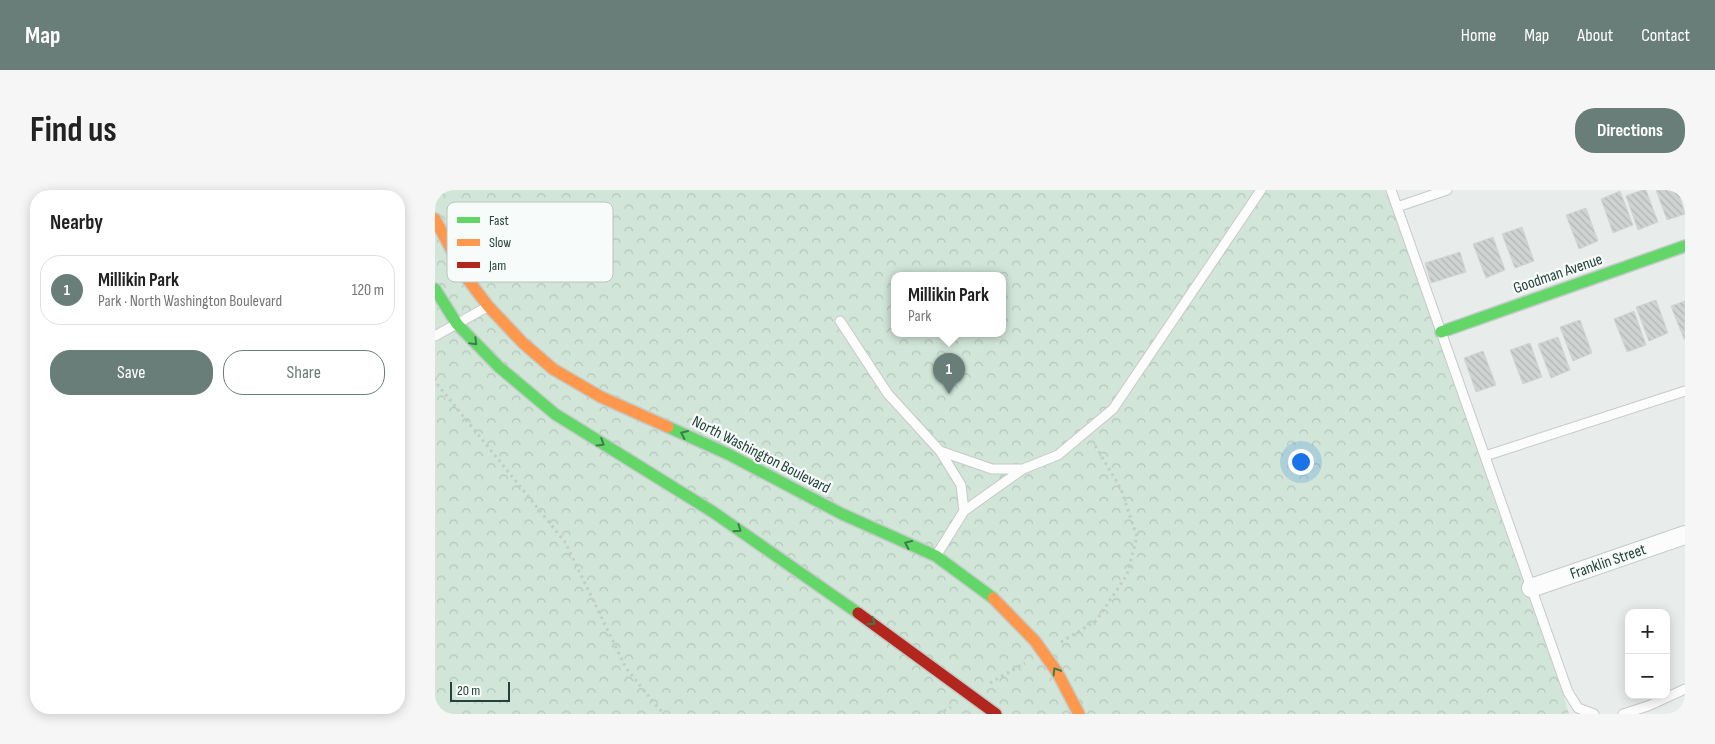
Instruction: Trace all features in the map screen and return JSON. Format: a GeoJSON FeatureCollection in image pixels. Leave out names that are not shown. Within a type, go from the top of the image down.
{"type":"FeatureCollection","features":[{"type":"Feature","properties":{"kind":"street","name":"North Washington Boulevard"},"geometry":{"type":"LineString","coordinates":[[435,219],[447,241]]}},
{"type":"Feature","properties":{"kind":"street","name":"Goodman Avenue"},"geometry":{"type":"LineString","coordinates":[[1441,332],[1685,246]]}},
{"type":"Feature","properties":{"kind":"street","name":"North Washington Boulevard"},"geometry":{"type":"LineString","coordinates":[[470,282],[488,306],[523,343],[553,369],[601,398],[728,454],[842,514],[936,556],[995,599],[1035,641],[1057,672],[1079,714]]}},
{"type":"Feature","properties":{"kind":"street"},"geometry":{"type":"LineString","coordinates":[[435,289],[457,324],[499,367],[555,414],[721,518],[826,589],[996,714]]}},
{"type":"Feature","properties":{"kind":"street","name":"Franklin Street"},"geometry":{"type":"LineString","coordinates":[[1531,588],[1685,535]]}},
{"type":"Feature","properties":{"kind":"lane"},"geometry":{"type":"LineString","coordinates":[[936,556],[964,511],[1023,469],[1059,455],[1113,409],[1261,190]]}},
{"type":"Feature","properties":{"kind":"lane"},"geometry":{"type":"LineString","coordinates":[[1391,190],[1531,588],[1574,703],[1578,708],[1594,714]]}},
{"type":"Feature","properties":{"kind":"lane"},"geometry":{"type":"LineString","coordinates":[[1397,208],[1447,190]]}},
{"type":"Feature","properties":{"kind":"lane"},"geometry":{"type":"LineString","coordinates":[[435,336],[488,306]]}},
{"type":"Feature","properties":{"kind":"lane"},"geometry":{"type":"LineString","coordinates":[[840,321],[888,394],[939,451],[961,485],[964,511]]}},
{"type":"Feature","properties":{"kind":"lane"},"geometry":{"type":"LineString","coordinates":[[1485,456],[1685,391]]}},
{"type":"Feature","properties":{"kind":"lane"},"geometry":{"type":"LineString","coordinates":[[939,451],[992,469],[1023,469]]}},
{"type":"Feature","properties":{"kind":"lane"},"geometry":{"type":"LineString","coordinates":[[1623,714],[1648,706],[1685,689]]}},
{"type":"Feature","properties":{"kind":"path"},"geometry":{"type":"LineString","coordinates":[[435,378],[438,385],[565,542],[626,668],[665,714]]}},
{"type":"Feature","properties":{"kind":"path"},"geometry":{"type":"LineString","coordinates":[[1058,643],[1097,620],[1127,575],[1137,537],[1121,489],[1087,431]]}},
{"type":"Feature","properties":{"kind":"path"},"geometry":{"type":"LineString","coordinates":[[986,686],[1025,662]]}},
{"type":"Feature","properties":{"kind":"path"},"geometry":{"type":"LineString","coordinates":[[938,714],[953,705]]}},
{"type":"Feature","properties":{"kind":"green space"},"geometry":{"type":"Polygon","coordinates":[[[435,190],[1391,190],[1531,588],[1569,714],[435,714],[435,190]]]}},
{"type":"Feature","properties":{"kind":"building"},"geometry":{"type":"Polygon","coordinates":[[[1646,190],[1658,222],[1638,230],[1626,196],[1646,190]]]}},
{"type":"Feature","properties":{"kind":"building"},"geometry":{"type":"Polygon","coordinates":[[[1656,190],[1678,190],[1685,214],[1667,220],[1656,190]]]}},
{"type":"Feature","properties":{"kind":"building"},"geometry":{"type":"Polygon","coordinates":[[[1620,191],[1633,225],[1613,233],[1601,199],[1620,191]]]}},
{"type":"Feature","properties":{"kind":"building"},"geometry":{"type":"Polygon","coordinates":[[[1586,208],[1598,241],[1579,249],[1566,215],[1586,208]]]}},
{"type":"Feature","properties":{"kind":"building"},"geometry":{"type":"Polygon","coordinates":[[[1522,227],[1534,261],[1515,268],[1502,234],[1522,227]]]}},
{"type":"Feature","properties":{"kind":"building"},"geometry":{"type":"Polygon","coordinates":[[[1493,237],[1505,270],[1486,278],[1473,244],[1493,237]]]}},
{"type":"Feature","properties":{"kind":"building"},"geometry":{"type":"Polygon","coordinates":[[[1460,252],[1466,272],[1431,283],[1425,263],[1460,252]]]}},
{"type":"Feature","properties":{"kind":"building"},"geometry":{"type":"Polygon","coordinates":[[[1656,300],[1668,333],[1649,341],[1636,307],[1656,300]]]}},
{"type":"Feature","properties":{"kind":"building"},"geometry":{"type":"Polygon","coordinates":[[[1685,301],[1685,339],[1684,339],[1671,306],[1685,301]]]}},
{"type":"Feature","properties":{"kind":"building"},"geometry":{"type":"Polygon","coordinates":[[[1634,311],[1646,345],[1627,352],[1614,319],[1634,311]]]}},
{"type":"Feature","properties":{"kind":"building"},"geometry":{"type":"Polygon","coordinates":[[[1580,320],[1592,353],[1573,361],[1560,327],[1580,320]]]}},
{"type":"Feature","properties":{"kind":"building"},"geometry":{"type":"Polygon","coordinates":[[[1558,337],[1570,370],[1551,378],[1538,344],[1558,337]]]}},
{"type":"Feature","properties":{"kind":"building"},"geometry":{"type":"Polygon","coordinates":[[[1530,343],[1542,377],[1523,384],[1510,350],[1530,343]]]}},
{"type":"Feature","properties":{"kind":"building"},"geometry":{"type":"Polygon","coordinates":[[[1483,351],[1496,385],[1476,392],[1464,358],[1483,351]]]}},
{"type":"Feature","properties":{"kind":"traffic: fast"},"geometry":{"type":"LineString","coordinates":[[1441,332],[1685,246]]}},
{"type":"Feature","properties":{"kind":"traffic: fast"},"geometry":{"type":"LineString","coordinates":[[435,289],[457,324],[499,367],[555,414],[713,512],[858,613]]}},
{"type":"Feature","properties":{"kind":"traffic: fast"},"geometry":{"type":"LineString","coordinates":[[668,427],[728,454],[842,514],[936,556],[993,598]]}},
{"type":"Feature","properties":{"kind":"traffic: slow"},"geometry":{"type":"LineString","coordinates":[[435,219],[447,241]]}},
{"type":"Feature","properties":{"kind":"traffic: slow"},"geometry":{"type":"LineString","coordinates":[[470,282],[488,306],[523,343],[553,369],[601,397],[668,427]]}},
{"type":"Feature","properties":{"kind":"traffic: slow"},"geometry":{"type":"LineString","coordinates":[[993,598],[1035,641],[1057,672],[1079,714]]}},
{"type":"Feature","properties":{"kind":"traffic: jam"},"geometry":{"type":"LineString","coordinates":[[858,613],[996,714]]}},
{"type":"Feature","properties":{"kind":"place","name":"Millikin Park"},"geometry":{"type":"Point","coordinates":[949,394]}}]}
